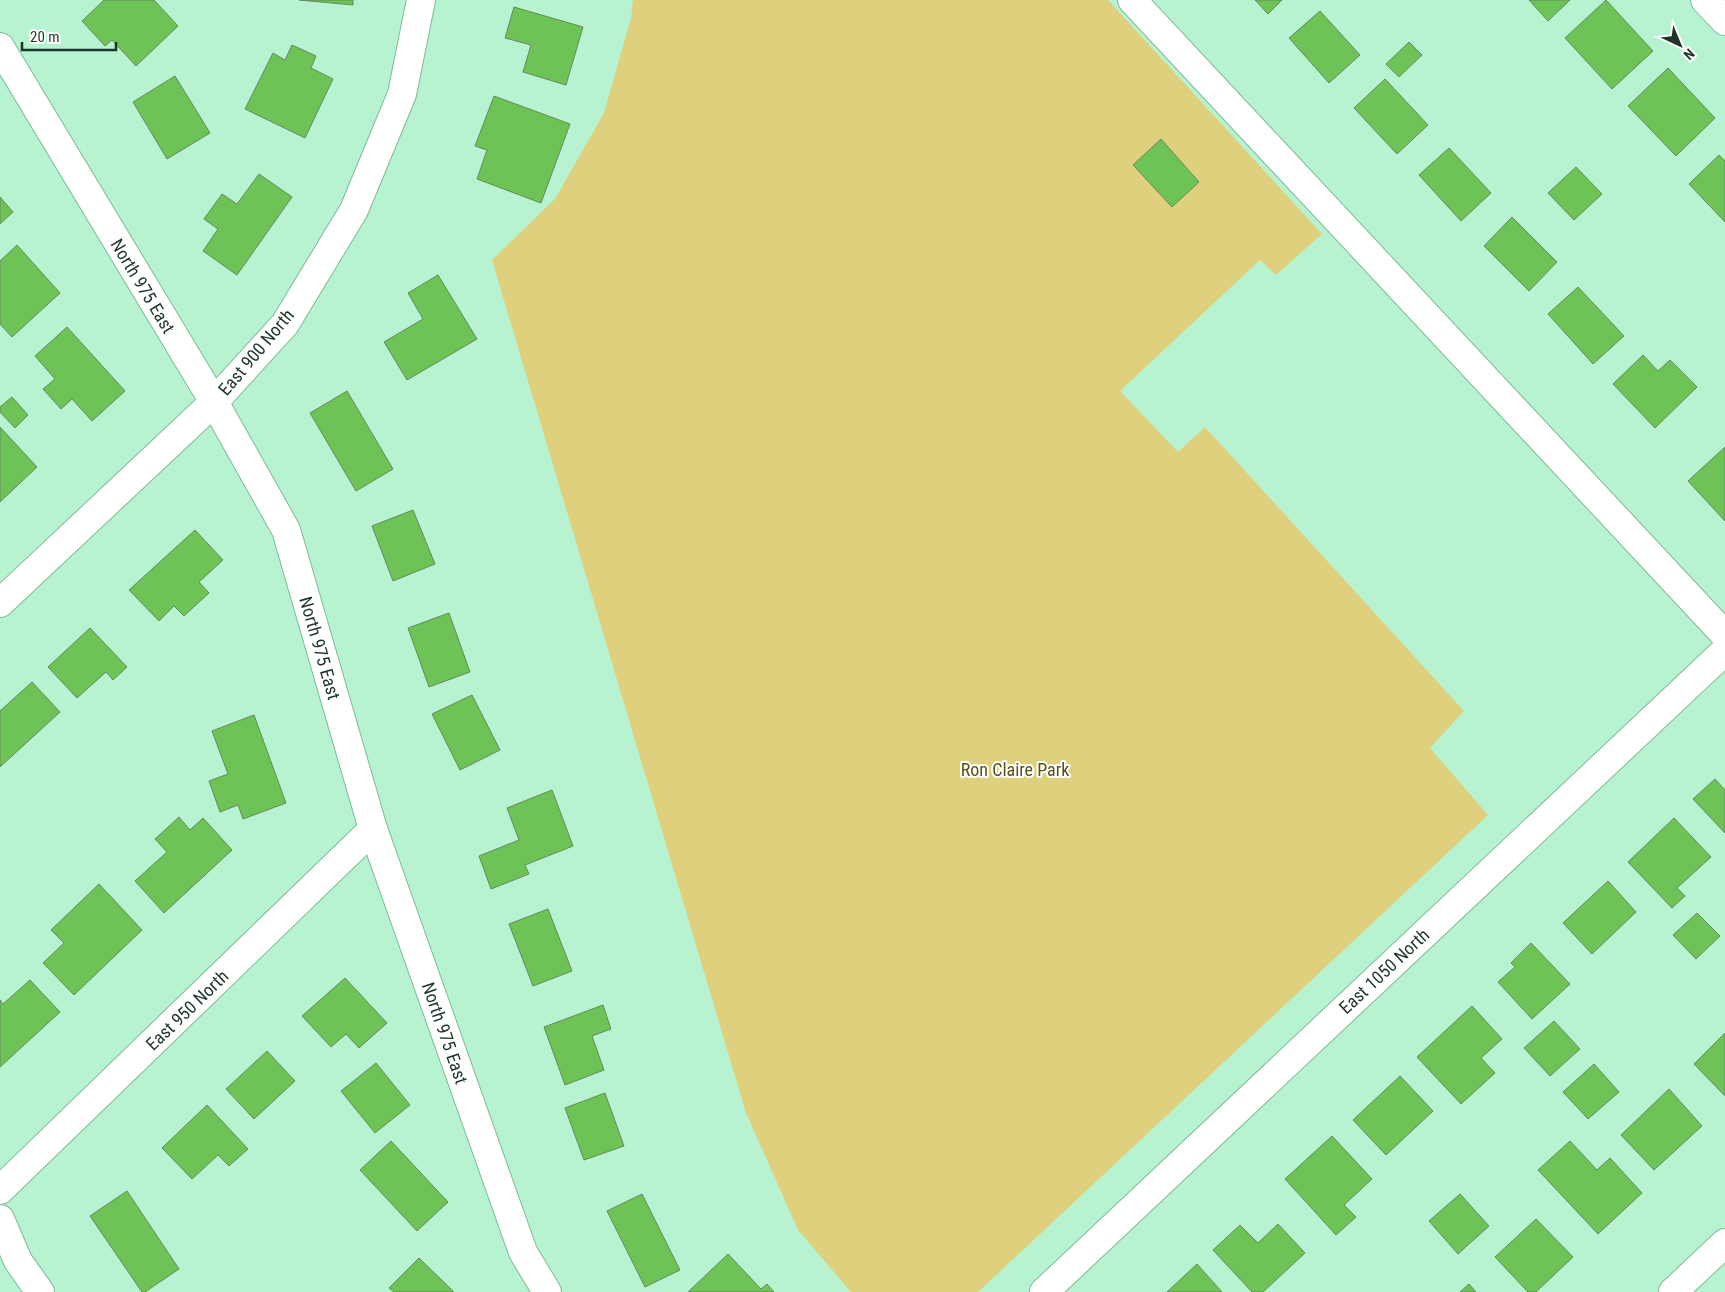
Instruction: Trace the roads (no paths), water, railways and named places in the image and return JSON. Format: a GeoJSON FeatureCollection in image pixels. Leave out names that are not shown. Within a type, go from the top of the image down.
{"type":"FeatureCollection","features":[{"type":"Feature","properties":{"kind":"street"},"geometry":{"type":"LineString","coordinates":[[1132,0],[1725,635]]}},
{"type":"Feature","properties":{"kind":"street"},"geometry":{"type":"LineString","coordinates":[[1705,0],[1725,21]]}},
{"type":"Feature","properties":{"kind":"street","name":"East 900 North"},"geometry":{"type":"LineString","coordinates":[[0,604],[214,402],[285,324],[354,210],[402,94],[421,3]]}},
{"type":"Feature","properties":{"kind":"street","name":"North 975 East"},"geometry":{"type":"LineString","coordinates":[[0,47],[214,402],[286,530],[374,829],[523,1252],[547,1292]]}},
{"type":"Feature","properties":{"kind":"street","name":"East 1050 North"},"geometry":{"type":"LineString","coordinates":[[1044,1292],[1725,651]]}},
{"type":"Feature","properties":{"kind":"street","name":"East 950 North"},"geometry":{"type":"LineString","coordinates":[[0,1190],[374,829]]}},
{"type":"Feature","properties":{"kind":"street"},"geometry":{"type":"LineString","coordinates":[[0,1219],[18,1261],[40,1292]]}},
{"type":"Feature","properties":{"kind":"street"},"geometry":{"type":"LineString","coordinates":[[1673,1292],[1725,1244]]}},
{"type":"Feature","properties":{"kind":"park label","name":"Ron Claire Park"},"geometry":{"type":"Point","coordinates":[1015,769]}}]}
